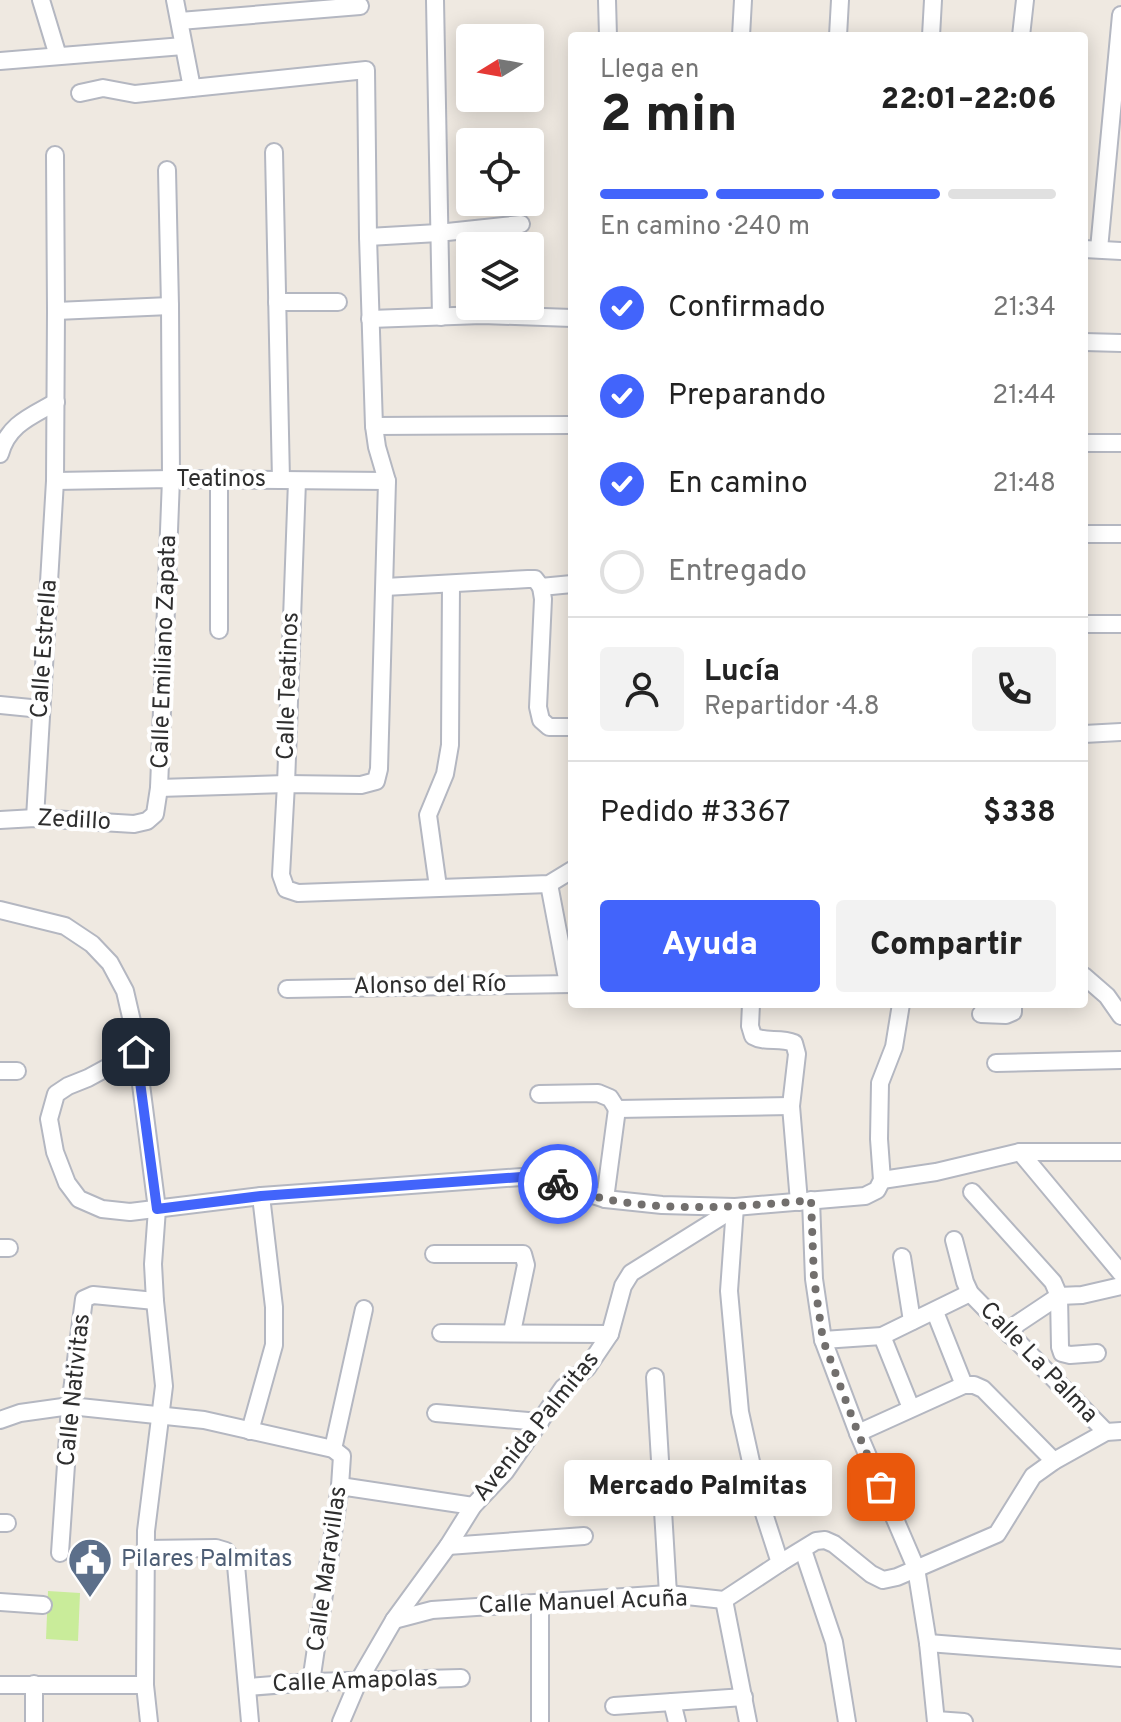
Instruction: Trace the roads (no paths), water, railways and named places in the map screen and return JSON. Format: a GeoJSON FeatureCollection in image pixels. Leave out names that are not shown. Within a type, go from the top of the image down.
{"type":"FeatureCollection","features":[{"type":"Feature","properties":{"kind":"street"},"geometry":{"type":"LineString","coordinates":[[41,0],[58,56]]}},
{"type":"Feature","properties":{"kind":"street"},"geometry":{"type":"LineString","coordinates":[[175,0],[192,88]]}},
{"type":"Feature","properties":{"kind":"street"},"geometry":{"type":"LineString","coordinates":[[435,0],[441,317]]}},
{"type":"Feature","properties":{"kind":"street"},"geometry":{"type":"LineString","coordinates":[[607,0],[608,32]]}},
{"type":"Feature","properties":{"kind":"street"},"geometry":{"type":"LineString","coordinates":[[741,32],[743,0]]}},
{"type":"Feature","properties":{"kind":"street"},"geometry":{"type":"LineString","coordinates":[[838,32],[840,0]]}},
{"type":"Feature","properties":{"kind":"street"},"geometry":{"type":"LineString","coordinates":[[931,32],[933,0]]}},
{"type":"Feature","properties":{"kind":"street"},"geometry":{"type":"LineString","coordinates":[[1021,32],[1025,0]]}},
{"type":"Feature","properties":{"kind":"street"},"geometry":{"type":"LineString","coordinates":[[180,21],[360,6]]}},
{"type":"Feature","properties":{"kind":"street"},"geometry":{"type":"LineString","coordinates":[[1121,15],[1114,167],[1092,249],[1121,251]]}},
{"type":"Feature","properties":{"kind":"street"},"geometry":{"type":"LineString","coordinates":[[0,61],[183,46]]}},
{"type":"Feature","properties":{"kind":"street"},"geometry":{"type":"LineString","coordinates":[[80,93],[103,88],[135,94],[366,70],[374,426],[387,481],[379,769],[376,781],[361,785],[159,788]]}},
{"type":"Feature","properties":{"kind":"street","name":"Calle Teatinos"},"geometry":{"type":"LineString","coordinates":[[274,152],[277,302],[289,481],[286,784],[281,875],[286,889],[298,893],[438,887]]}},
{"type":"Feature","properties":{"kind":"street","name":"Calle Estrella"},"geometry":{"type":"LineString","coordinates":[[35,818],[55,481],[55,155]]}},
{"type":"Feature","properties":{"kind":"street","name":"Calle Emiliano Zapata"},"geometry":{"type":"LineString","coordinates":[[147,821],[155,814],[159,788],[171,479],[167,170]]}},
{"type":"Feature","properties":{"kind":"street"},"geometry":{"type":"LineString","coordinates":[[368,237],[521,224]]}},
{"type":"Feature","properties":{"kind":"street"},"geometry":{"type":"LineString","coordinates":[[277,302],[338,302]]}},
{"type":"Feature","properties":{"kind":"street"},"geometry":{"type":"LineString","coordinates":[[56,311],[170,306]]}},
{"type":"Feature","properties":{"kind":"street"},"geometry":{"type":"LineString","coordinates":[[370,319],[482,315],[568,318]]}},
{"type":"Feature","properties":{"kind":"street"},"geometry":{"type":"LineString","coordinates":[[1088,342],[1121,343]]}},
{"type":"Feature","properties":{"kind":"street"},"geometry":{"type":"LineString","coordinates":[[0,454],[4,441],[18,424],[56,402]]}},
{"type":"Feature","properties":{"kind":"street"},"geometry":{"type":"LineString","coordinates":[[374,426],[568,425]]}},
{"type":"Feature","properties":{"kind":"street"},"geometry":{"type":"LineString","coordinates":[[1088,443],[1121,443]]}},
{"type":"Feature","properties":{"kind":"street"},"geometry":{"type":"LineString","coordinates":[[219,480],[219,630]]}},
{"type":"Feature","properties":{"kind":"street","name":"Teatinos"},"geometry":{"type":"LineString","coordinates":[[55,481],[387,481]]}},
{"type":"Feature","properties":{"kind":"street"},"geometry":{"type":"LineString","coordinates":[[1088,534],[1121,534]]}},
{"type":"Feature","properties":{"kind":"street"},"geometry":{"type":"LineString","coordinates":[[385,587],[535,579],[541,587],[543,599],[538,707],[541,720],[549,727],[568,727]]}},
{"type":"Feature","properties":{"kind":"street"},"geometry":{"type":"LineString","coordinates":[[451,584],[450,745],[445,774],[428,815],[438,887],[549,884],[568,872]]}},
{"type":"Feature","properties":{"kind":"street"},"geometry":{"type":"LineString","coordinates":[[541,587],[568,584]]}},
{"type":"Feature","properties":{"kind":"street"},"geometry":{"type":"LineString","coordinates":[[1088,624],[1121,624]]}},
{"type":"Feature","properties":{"kind":"street"},"geometry":{"type":"LineString","coordinates":[[0,705],[41,709]]}},
{"type":"Feature","properties":{"kind":"street"},"geometry":{"type":"LineString","coordinates":[[1088,734],[1121,732]]}},
{"type":"Feature","properties":{"kind":"street","name":"Zedillo"},"geometry":{"type":"LineString","coordinates":[[0,820],[35,818],[134,824],[147,821]]}},
{"type":"Feature","properties":{"kind":"street"},"geometry":{"type":"LineString","coordinates":[[549,884],[568,974]]}},
{"type":"Feature","properties":{"kind":"street"},"geometry":{"type":"LineString","coordinates":[[0,910],[65,926],[92,944],[110,963],[125,991],[134,1030],[157,1209],[153,1264],[164,1386],[146,1531],[145,1685],[149,1722]]}},
{"type":"Feature","properties":{"kind":"street"},"geometry":{"type":"LineString","coordinates":[[1088,979],[1107,996],[1121,1016]]}},
{"type":"Feature","properties":{"kind":"street","name":"Alonso del Río"},"geometry":{"type":"LineString","coordinates":[[287,989],[568,984]]}},
{"type":"Feature","properties":{"kind":"street"},"geometry":{"type":"LineString","coordinates":[[751,1008],[753,1036],[794,1043],[797,1054],[791,1106],[823,1340],[858,1433],[916,1568],[936,1721],[964,1722]]}},
{"type":"Feature","properties":{"kind":"street"},"geometry":{"type":"LineString","coordinates":[[136,1052],[56,1094],[49,1119],[55,1152],[67,1183],[79,1199],[102,1209],[130,1212],[261,1196],[535,1176],[605,1199],[662,1205],[735,1207],[865,1196],[877,1190],[882,1180],[880,1083],[894,1047],[900,1008]]}},
{"type":"Feature","properties":{"kind":"street"},"geometry":{"type":"LineString","coordinates":[[981,1014],[1006,1015],[1013,1012],[1013,1008]]}},
{"type":"Feature","properties":{"kind":"street"},"geometry":{"type":"LineString","coordinates":[[996,1063],[1121,1060]]}},
{"type":"Feature","properties":{"kind":"street"},"geometry":{"type":"LineString","coordinates":[[539,1094],[598,1093],[610,1098],[617,1109],[605,1199]]}},
{"type":"Feature","properties":{"kind":"street"},"geometry":{"type":"LineString","coordinates":[[617,1109],[791,1106]]}},
{"type":"Feature","properties":{"kind":"street"},"geometry":{"type":"LineString","coordinates":[[882,1180],[936,1172],[1020,1152],[1121,1152]]}},
{"type":"Feature","properties":{"kind":"street"},"geometry":{"type":"LineString","coordinates":[[1020,1152],[1121,1273]]}},
{"type":"Feature","properties":{"kind":"street"},"geometry":{"type":"LineString","coordinates":[[972,1192],[1053,1282],[1059,1296],[1062,1353],[1097,1353]]}},
{"type":"Feature","properties":{"kind":"street"},"geometry":{"type":"LineString","coordinates":[[250,1431],[274,1345],[274,1307],[261,1196]]}},
{"type":"Feature","properties":{"kind":"street"},"geometry":{"type":"LineString","coordinates":[[735,1207],[729,1291],[740,1412],[759,1498],[780,1563]]}},
{"type":"Feature","properties":{"kind":"street","name":"Avenida Palmitas"},"geometry":{"type":"LineString","coordinates":[[341,1722],[358,1682],[394,1620],[473,1506],[505,1472],[563,1388],[587,1368],[610,1334],[623,1286],[631,1273],[735,1207]]}},
{"type":"Feature","properties":{"kind":"street"},"geometry":{"type":"LineString","coordinates":[[823,1340],[882,1336],[970,1293],[954,1240]]}},
{"type":"Feature","properties":{"kind":"street"},"geometry":{"type":"LineString","coordinates":[[434,1254],[523,1254],[526,1265],[512,1332]]}},
{"type":"Feature","properties":{"kind":"street"},"geometry":{"type":"LineString","coordinates":[[902,1257],[912,1321]]}},
{"type":"Feature","properties":{"kind":"street"},"geometry":{"type":"LineString","coordinates":[[1010,1335],[1017,1324],[1059,1296],[1082,1295],[1121,1286]]}},
{"type":"Feature","properties":{"kind":"street","name":"Calle La Palma"},"geometry":{"type":"LineString","coordinates":[[970,1293],[1010,1335],[1114,1432]]}},
{"type":"Feature","properties":{"kind":"street","name":"Calle Nativitas"},"geometry":{"type":"LineString","coordinates":[[60,1553],[70,1406],[84,1299],[93,1295],[155,1301]]}},
{"type":"Feature","properties":{"kind":"street","name":"Calle Maravillas"},"geometry":{"type":"LineString","coordinates":[[311,1682],[340,1486],[337,1453],[364,1309]]}},
{"type":"Feature","properties":{"kind":"street"},"geometry":{"type":"LineString","coordinates":[[935,1312],[969,1385]]}},
{"type":"Feature","properties":{"kind":"street"},"geometry":{"type":"LineString","coordinates":[[441,1333],[610,1334]]}},
{"type":"Feature","properties":{"kind":"street"},"geometry":{"type":"LineString","coordinates":[[882,1336],[911,1408]]}},
{"type":"Feature","properties":{"kind":"street"},"geometry":{"type":"LineString","coordinates":[[655,1377],[668,1594]]}},
{"type":"Feature","properties":{"kind":"street"},"geometry":{"type":"LineString","coordinates":[[858,1433],[969,1385],[983,1389],[1054,1461]]}},
{"type":"Feature","properties":{"kind":"street"},"geometry":{"type":"LineString","coordinates":[[0,1420],[20,1413],[70,1406],[204,1420],[337,1453]]}},
{"type":"Feature","properties":{"kind":"street"},"geometry":{"type":"LineString","coordinates":[[436,1413],[540,1422]]}},
{"type":"Feature","properties":{"kind":"street","name":"Calle Manuel Acuña"},"geometry":{"type":"LineString","coordinates":[[394,1620],[432,1610],[668,1594],[724,1600],[816,1541],[825,1540],[871,1574],[883,1580],[897,1577],[997,1534],[1033,1476],[1054,1461],[1114,1432]]}},
{"type":"Feature","properties":{"kind":"street"},"geometry":{"type":"LineString","coordinates":[[340,1486],[473,1506]]}},
{"type":"Feature","properties":{"kind":"street"},"geometry":{"type":"LineString","coordinates":[[448,1546],[584,1536]]}},
{"type":"Feature","properties":{"kind":"street"},"geometry":{"type":"LineString","coordinates":[[146,1549],[216,1548],[226,1551],[236,1565],[250,1722]]}},
{"type":"Feature","properties":{"kind":"street"},"geometry":{"type":"LineString","coordinates":[[803,1550],[834,1642],[847,1722]]}},
{"type":"Feature","properties":{"kind":"street"},"geometry":{"type":"LineString","coordinates":[[724,1600],[748,1722]]}},
{"type":"Feature","properties":{"kind":"street"},"geometry":{"type":"LineString","coordinates":[[0,1602],[43,1605]]}},
{"type":"Feature","properties":{"kind":"street"},"geometry":{"type":"LineString","coordinates":[[540,1602],[540,1722]]}},
{"type":"Feature","properties":{"kind":"street"},"geometry":{"type":"LineString","coordinates":[[928,1643],[1121,1658]]}},
{"type":"Feature","properties":{"kind":"street","name":"Calle Amapolas"},"geometry":{"type":"LineString","coordinates":[[249,1687],[461,1678]]}},
{"type":"Feature","properties":{"kind":"street"},"geometry":{"type":"LineString","coordinates":[[34,1684],[34,1722]]}},
{"type":"Feature","properties":{"kind":"street"},"geometry":{"type":"LineString","coordinates":[[0,1685],[145,1685]]}},
{"type":"Feature","properties":{"kind":"street"},"geometry":{"type":"LineString","coordinates":[[614,1706],[744,1697]]}},
{"type":"Feature","properties":{"kind":"street"},"geometry":{"type":"LineString","coordinates":[[672,1702],[677,1722]]}},
{"type":"Feature","properties":{"kind":"place","name":"Mercado Palmitas"},"geometry":{"type":"Point","coordinates":[881,1487]}},
{"type":"Feature","properties":{"kind":"place","name":"Pilares Palmitas"},"geometry":{"type":"Point","coordinates":[90,1599]}}]}
